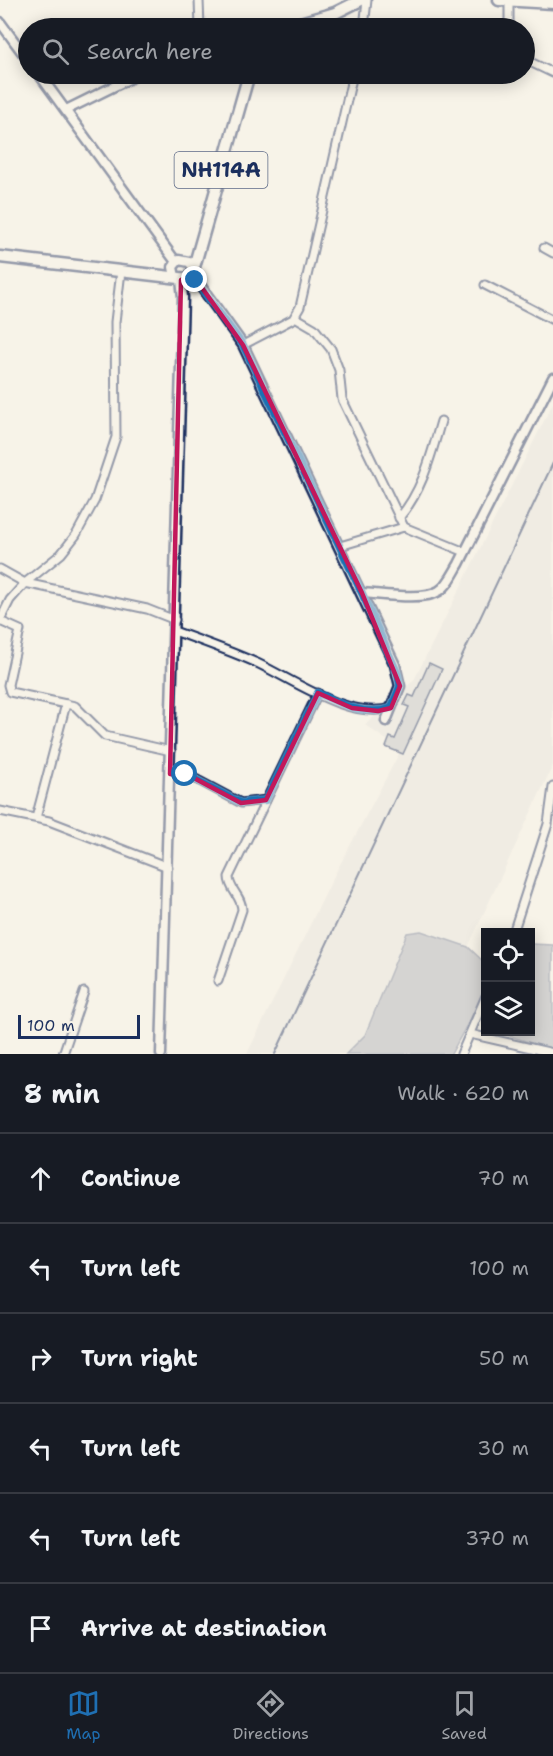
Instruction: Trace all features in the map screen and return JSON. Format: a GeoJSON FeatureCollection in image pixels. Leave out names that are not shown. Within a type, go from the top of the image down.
{"type":"FeatureCollection","features":[{"type":"Feature","properties":{"kind":"highway"},"geometry":{"type":"LineString","coordinates":[[317,18],[334,13],[361,0]]}},
{"type":"Feature","properties":{"kind":"highway"},"geometry":{"type":"LineString","coordinates":[[500,0],[553,3]]}},
{"type":"Feature","properties":{"kind":"highway","name":"NH114A"},"geometry":{"type":"LineString","coordinates":[[193,271],[246,84]]}},
{"type":"Feature","properties":{"kind":"highway"},"geometry":{"type":"LineString","coordinates":[[0,257],[188,279],[193,271]]}},
{"type":"Feature","properties":{"kind":"street"},"geometry":{"type":"LineString","coordinates":[[199,0],[200,18]]}},
{"type":"Feature","properties":{"kind":"street"},"geometry":{"type":"LineString","coordinates":[[365,18],[367,0]]}},
{"type":"Feature","properties":{"kind":"street"},"geometry":{"type":"LineString","coordinates":[[512,18],[516,0]]}},
{"type":"Feature","properties":{"kind":"street"},"geometry":{"type":"LineString","coordinates":[[0,22],[18,46]]}},
{"type":"Feature","properties":{"kind":"street"},"geometry":{"type":"LineString","coordinates":[[535,64],[553,73]]}},
{"type":"Feature","properties":{"kind":"street"},"geometry":{"type":"LineString","coordinates":[[46,84],[176,262]]}},
{"type":"Feature","properties":{"kind":"street"},"geometry":{"type":"LineString","coordinates":[[66,110],[119,84]]}},
{"type":"Feature","properties":{"kind":"street"},"geometry":{"type":"LineString","coordinates":[[243,345],[295,317],[303,298],[351,84]]}},
{"type":"Feature","properties":{"kind":"street"},"geometry":{"type":"LineString","coordinates":[[544,248],[553,253]]}},
{"type":"Feature","properties":{"kind":"street"},"geometry":{"type":"LineString","coordinates":[[161,1054],[183,297],[173,267],[176,262],[186,260],[243,345],[362,593],[398,674],[400,686],[386,721]]}},
{"type":"Feature","properties":{"kind":"street"},"geometry":{"type":"LineString","coordinates":[[121,271],[115,322],[116,437],[92,506],[76,536],[61,554],[25,583],[10,600],[0,620],[20,630],[8,685],[9,692],[66,704],[80,711],[105,736],[171,751]]}},
{"type":"Feature","properties":{"kind":"street"},"geometry":{"type":"LineString","coordinates":[[485,285],[551,319],[553,310]]}},
{"type":"Feature","properties":{"kind":"street"},"geometry":{"type":"LineString","coordinates":[[295,317],[314,328],[331,349],[339,370],[342,399],[404,527],[465,552]]}},
{"type":"Feature","properties":{"kind":"street"},"geometry":{"type":"LineString","coordinates":[[362,593],[422,596],[437,592],[447,583],[553,378]]}},
{"type":"Feature","properties":{"kind":"street"},"geometry":{"type":"LineString","coordinates":[[399,518],[414,497],[426,473],[441,421]]}},
{"type":"Feature","properties":{"kind":"street"},"geometry":{"type":"LineString","coordinates":[[340,546],[404,527]]}},
{"type":"Feature","properties":{"kind":"street"},"geometry":{"type":"LineString","coordinates":[[0,569],[25,583],[40,588],[137,607],[175,620]]}},
{"type":"Feature","properties":{"kind":"street"},"geometry":{"type":"LineString","coordinates":[[174,631],[239,655],[352,708],[371,711],[391,708]]}},
{"type":"Feature","properties":{"kind":"street"},"geometry":{"type":"LineString","coordinates":[[218,981],[242,910],[241,899],[232,889],[228,877],[318,693]]}},
{"type":"Feature","properties":{"kind":"street"},"geometry":{"type":"LineString","coordinates":[[36,818],[66,704]]}},
{"type":"Feature","properties":{"kind":"street"},"geometry":{"type":"LineString","coordinates":[[170,774],[192,777],[241,803],[266,800]]}},
{"type":"Feature","properties":{"kind":"street"},"geometry":{"type":"LineString","coordinates":[[515,928],[548,824],[553,787]]}},
{"type":"Feature","properties":{"kind":"street"},"geometry":{"type":"LineString","coordinates":[[0,811],[36,818],[168,867]]}},
{"type":"Feature","properties":{"kind":"street"},"geometry":{"type":"LineString","coordinates":[[63,1054],[84,992]]}},
{"type":"Feature","properties":{"kind":"street"},"geometry":{"type":"LineString","coordinates":[[463,1053],[481,1008]]}},
{"type":"Feature","properties":{"kind":"street"},"geometry":{"type":"LineString","coordinates":[[470,1034],[553,1053]]}},
{"type":"Feature","properties":{"kind":"highlighted area"},"geometry":{"type":"Polygon","coordinates":[[[192,274],[243,345],[362,593],[400,686],[391,708],[378,711],[352,708],[318,693],[266,800],[241,803],[192,777],[170,774],[181,280],[192,274]]]}},
{"type":"Feature","properties":{"kind":"shaded area"},"geometry":{"type":"Polygon","coordinates":[[[553,403],[553,765],[468,947],[421,931],[408,933],[365,1035],[346,1054],[247,1054],[335,874],[401,750],[365,725],[414,680],[553,403]]]}},
{"type":"Feature","properties":{"kind":"shaded area"},"geometry":{"type":"Polygon","coordinates":[[[421,931],[468,947],[481,959],[481,999],[451,1054],[346,1054],[365,1035],[407,933],[421,931]]]}},
{"type":"Feature","properties":{"kind":"shaded area"},"geometry":{"type":"Polygon","coordinates":[[[535,944],[553,945],[553,1050],[510,1036],[535,1036],[535,944]]]}},
{"type":"Feature","properties":{"kind":"building"},"geometry":{"type":"Polygon","coordinates":[[[429,663],[442,669],[403,754],[386,747],[390,737],[395,739],[409,707],[404,705],[409,695],[414,697],[429,663]]]}},
{"type":"Feature","properties":{"kind":"railway"},"geometry":{"type":"LineString","coordinates":[[275,1054],[553,463]]}},
{"type":"Feature","properties":{"kind":"route"},"geometry":{"type":"LineString","coordinates":[[185,774],[241,803],[266,800],[318,693],[352,708],[378,711],[391,708],[400,686],[395,665],[362,593],[243,345],[233,328],[195,280]]}}]}
